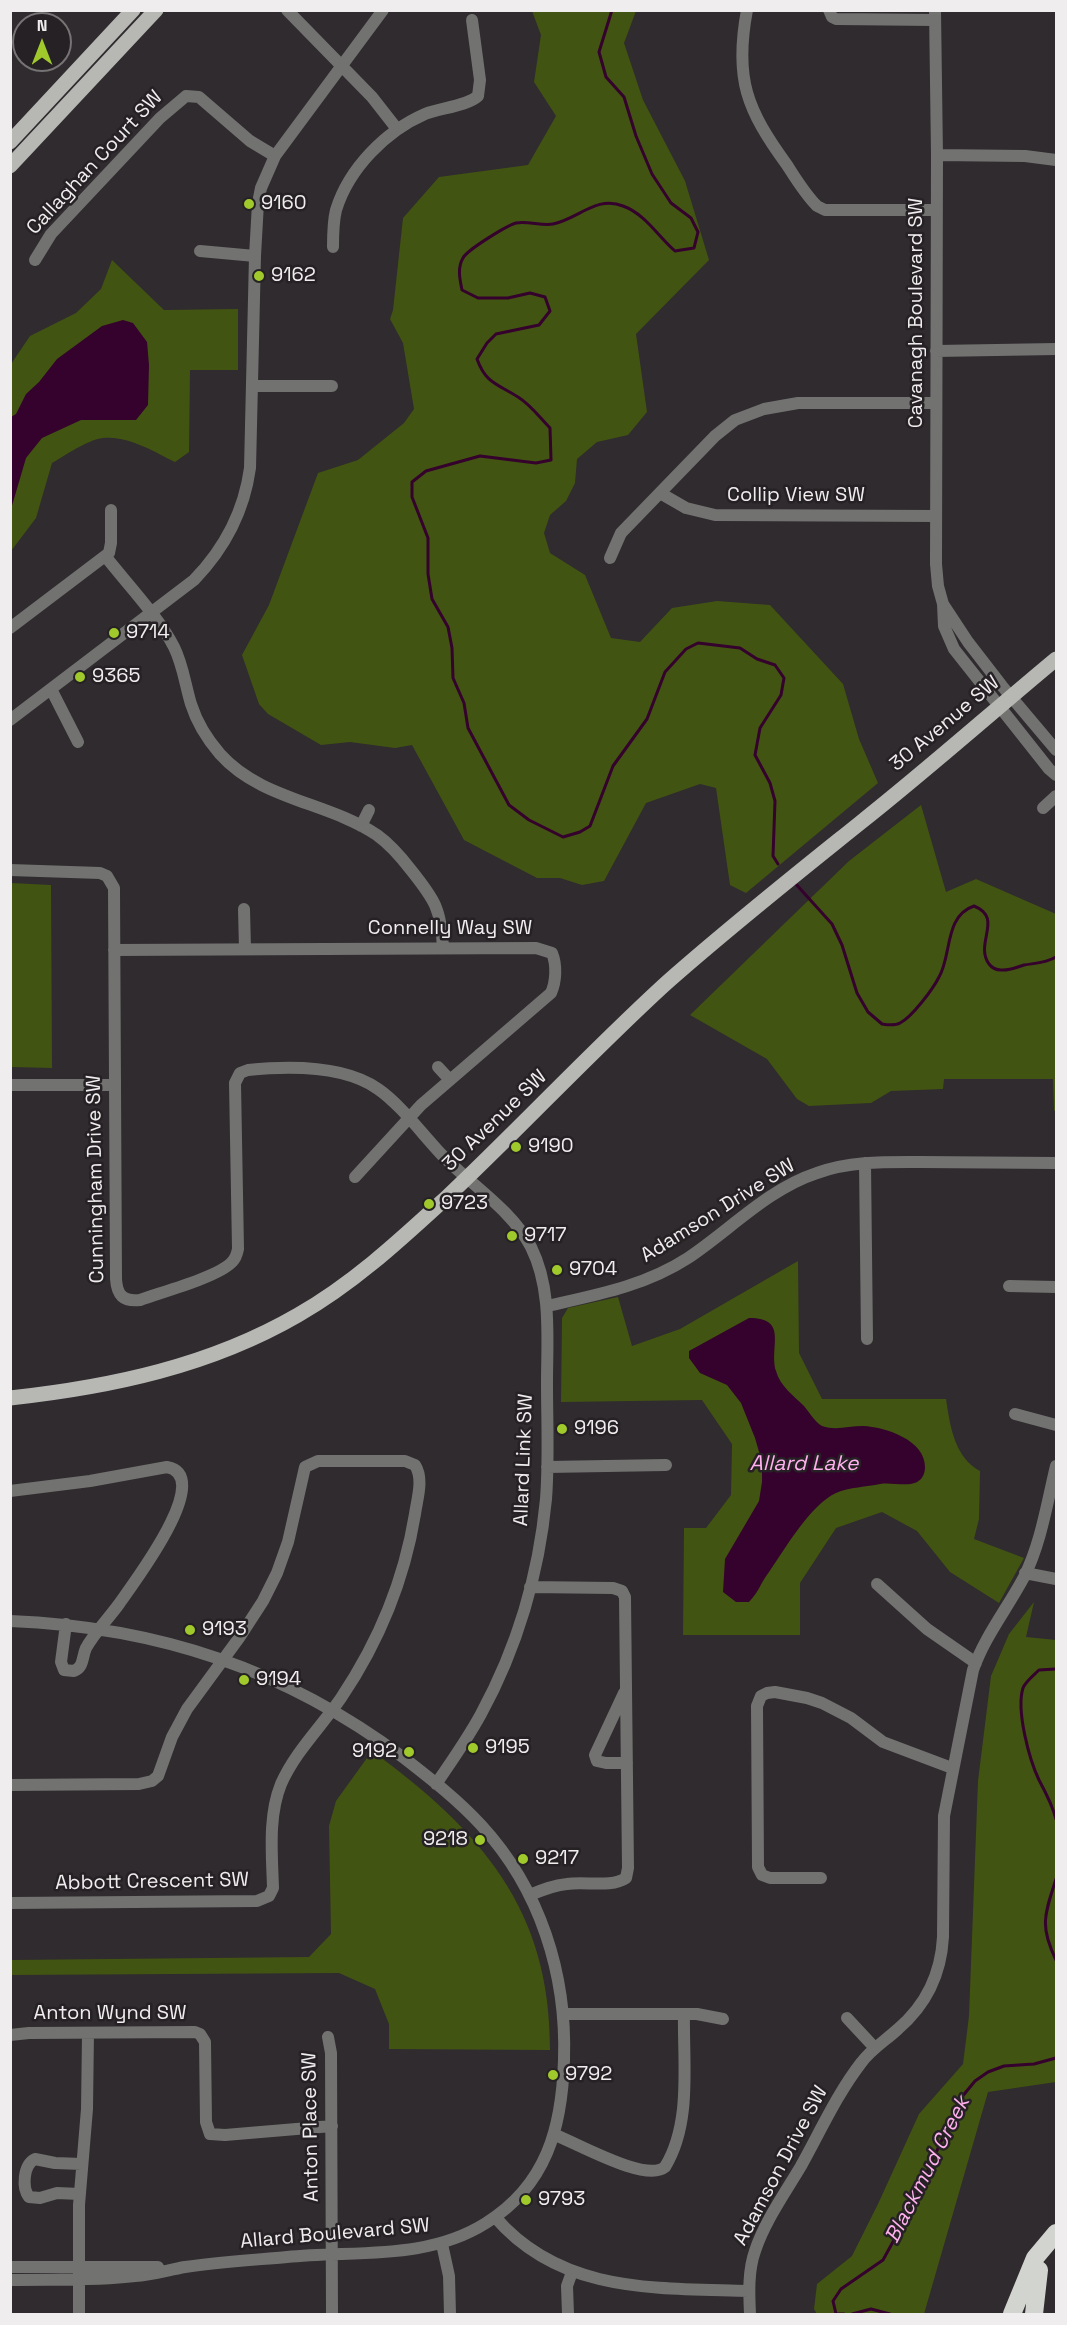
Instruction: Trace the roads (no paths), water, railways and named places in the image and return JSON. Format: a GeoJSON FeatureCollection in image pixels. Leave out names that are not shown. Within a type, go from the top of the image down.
{"type":"FeatureCollection","features":[{"type":"Feature","properties":{"kind":"highway"},"geometry":{"type":"LineString","coordinates":[[1012,2314],[1035,2258],[1055,2235]]}},
{"type":"Feature","properties":{"kind":"highway"},"geometry":{"type":"LineString","coordinates":[[1034,2314],[1039,2271],[1055,2235]]}},
{"type":"Feature","properties":{"kind":"main road"},"geometry":{"type":"LineString","coordinates":[[10,142],[133,10]]}},
{"type":"Feature","properties":{"kind":"main road"},"geometry":{"type":"LineString","coordinates":[[10,166],[156,10]]}},
{"type":"Feature","properties":{"kind":"main road","name":"30 Avenue SW"},"geometry":{"type":"LineString","coordinates":[[10,1398],[97,1386],[159,1373],[220,1352],[274,1328],[336,1291],[393,1247],[662,988],[764,900],[1007,704],[1056,659]]}},
{"type":"Feature","properties":{"kind":"main road","name":"30 Avenue SW"},"geometry":{"type":"LineString","coordinates":[[1007,704],[1056,669]]}},
{"type":"Feature","properties":{"kind":"street"},"geometry":{"type":"LineString","coordinates":[[287,10],[372,97],[397,129]]}},
{"type":"Feature","properties":{"kind":"street"},"geometry":{"type":"LineString","coordinates":[[10,720],[150,614],[204,568],[225,542],[235,524],[245,496],[250,468],[255,256],[258,203],[266,174],[275,156],[383,10]]}},
{"type":"Feature","properties":{"kind":"street"},"geometry":{"type":"LineString","coordinates":[[747,10],[742,66],[744,86],[750,106],[770,141],[817,206],[825,210],[937,210]]}},
{"type":"Feature","properties":{"kind":"street"},"geometry":{"type":"LineString","coordinates":[[830,10],[832,17],[836,19],[934,15]]}},
{"type":"Feature","properties":{"kind":"street","name":"Cavanagh Boulevard SW"},"geometry":{"type":"LineString","coordinates":[[934,15],[937,155],[937,575],[943,604],[1007,704]]}},
{"type":"Feature","properties":{"kind":"street"},"geometry":{"type":"LineString","coordinates":[[333,247],[334,219],[346,186],[367,157],[397,129],[426,114],[469,102],[478,96],[480,80],[472,20]]}},
{"type":"Feature","properties":{"kind":"street","name":"Callaghan Court SW"},"geometry":{"type":"LineString","coordinates":[[35,260],[51,234],[160,118],[186,96],[199,97],[250,141],[275,156]]}},
{"type":"Feature","properties":{"kind":"street"},"geometry":{"type":"LineString","coordinates":[[937,155],[1025,156],[1056,160]]}},
{"type":"Feature","properties":{"kind":"street"},"geometry":{"type":"LineString","coordinates":[[200,251],[255,256]]}},
{"type":"Feature","properties":{"kind":"street"},"geometry":{"type":"LineString","coordinates":[[936,351],[1056,349]]}},
{"type":"Feature","properties":{"kind":"street"},"geometry":{"type":"LineString","coordinates":[[252,386],[332,386]]}},
{"type":"Feature","properties":{"kind":"street"},"geometry":{"type":"LineString","coordinates":[[610,558],[621,533],[724,428],[735,420],[764,409],[798,403],[936,403]]}},
{"type":"Feature","properties":{"kind":"street","name":"Collip View SW"},"geometry":{"type":"LineString","coordinates":[[660,493],[680,505],[715,514],[936,516]]}},
{"type":"Feature","properties":{"kind":"street"},"geometry":{"type":"LineString","coordinates":[[10,628],[106,557],[111,549],[111,510]]}},
{"type":"Feature","properties":{"kind":"street"},"geometry":{"type":"LineString","coordinates":[[106,557],[174,646],[183,668],[197,720],[221,756],[238,771],[256,782],[341,825],[361,826],[389,844],[430,893],[440,917],[443,948]]}},
{"type":"Feature","properties":{"kind":"street"},"geometry":{"type":"LineString","coordinates":[[51,689],[78,742]]}},
{"type":"Feature","properties":{"kind":"street"},"geometry":{"type":"LineString","coordinates":[[1007,704],[1056,750]]}},
{"type":"Feature","properties":{"kind":"street"},"geometry":{"type":"LineString","coordinates":[[1007,704],[1049,769],[1056,775]]}},
{"type":"Feature","properties":{"kind":"street"},"geometry":{"type":"LineString","coordinates":[[1044,808],[1056,796]]}},
{"type":"Feature","properties":{"kind":"street"},"geometry":{"type":"LineString","coordinates":[[361,826],[369,810]]}},
{"type":"Feature","properties":{"kind":"street","name":"Cunningham Drive SW"},"geometry":{"type":"LineString","coordinates":[[10,870],[93,872],[107,876],[114,888],[116,1286],[119,1295],[131,1301],[140,1300],[210,1275],[227,1266],[236,1257],[238,1249],[235,1083],[242,1072],[254,1069],[322,1070],[341,1072],[363,1080],[378,1089],[466,1178]]}},
{"type":"Feature","properties":{"kind":"street"},"geometry":{"type":"LineString","coordinates":[[244,909],[245,949]]}},
{"type":"Feature","properties":{"kind":"street","name":"Connelly Way SW"},"geometry":{"type":"LineString","coordinates":[[114,950],[542,948],[552,953],[555,962],[554,985],[551,993],[421,1105],[409,1120]]}},
{"type":"Feature","properties":{"kind":"street"},"geometry":{"type":"LineString","coordinates":[[438,1067],[450,1080]]}},
{"type":"Feature","properties":{"kind":"street"},"geometry":{"type":"LineString","coordinates":[[10,1084],[114,1085]]}},
{"type":"Feature","properties":{"kind":"street"},"geometry":{"type":"LineString","coordinates":[[355,1177],[409,1120]]}},
{"type":"Feature","properties":{"kind":"street"},"geometry":{"type":"LineString","coordinates":[[866,1163],[867,1339]]}},
{"type":"Feature","properties":{"kind":"street","name":"Adamson Drive SW"},"geometry":{"type":"LineString","coordinates":[[547,1306],[623,1288],[654,1276],[688,1257],[773,1196],[800,1180],[831,1168],[866,1163],[1056,1163]]}},
{"type":"Feature","properties":{"kind":"street","name":"Allard Link SW"},"geometry":{"type":"LineString","coordinates":[[436,1784],[471,1733],[507,1657],[530,1587],[543,1525],[547,1467],[547,1306],[537,1261],[526,1237],[512,1220],[466,1178]]}},
{"type":"Feature","properties":{"kind":"street"},"geometry":{"type":"LineString","coordinates":[[1009,1286],[1056,1287]]}},
{"type":"Feature","properties":{"kind":"street"},"geometry":{"type":"LineString","coordinates":[[1015,1414],[1056,1425]]}},
{"type":"Feature","properties":{"kind":"street"},"geometry":{"type":"LineString","coordinates":[[10,1785],[140,1784],[152,1781],[158,1776],[172,1737],[186,1709],[256,1613],[277,1573],[293,1526],[305,1467],[318,1461],[409,1462],[417,1469],[419,1482],[413,1524],[400,1577],[368,1653],[332,1710]]}},
{"type":"Feature","properties":{"kind":"street"},"geometry":{"type":"LineString","coordinates":[[547,1467],[666,1466]]}},
{"type":"Feature","properties":{"kind":"street","name":"Adamson Drive SW"},"geometry":{"type":"LineString","coordinates":[[750,2314],[748,2291],[754,2253],[764,2230],[852,2075],[874,2047],[896,2031],[914,2013],[927,1994],[939,1966],[943,1937],[944,1816],[952,1768],[976,1663],[988,1636],[1025,1573],[1038,1538],[1056,1466]]}},
{"type":"Feature","properties":{"kind":"street"},"geometry":{"type":"LineString","coordinates":[[10,1491],[90,1481],[167,1467],[178,1471],[181,1475],[182,1483],[178,1501],[162,1543],[87,1648],[78,1670],[64,1670],[62,1662],[66,1624]]}},
{"type":"Feature","properties":{"kind":"street"},"geometry":{"type":"LineString","coordinates":[[1025,1573],[1056,1579]]}},
{"type":"Feature","properties":{"kind":"street"},"geometry":{"type":"LineString","coordinates":[[877,1584],[927,1629],[976,1663]]}},
{"type":"Feature","properties":{"kind":"street"},"geometry":{"type":"LineString","coordinates":[[530,1587],[610,1587],[622,1591],[626,1600],[628,1868],[626,1878],[617,1882],[568,1883],[548,1887],[530,1895]]}},
{"type":"Feature","properties":{"kind":"street","name":"Allard Boulevard SW"},"geometry":{"type":"LineString","coordinates":[[10,1621],[102,1628],[165,1641],[223,1659],[279,1683],[332,1710],[384,1744],[436,1784],[481,1825],[502,1850],[530,1895],[544,1927],[553,1954],[564,2014],[564,2075],[555,2135],[534,2176],[521,2193],[495,2217],[468,2233],[442,2244],[400,2251],[332,2253],[183,2268],[79,2273],[10,2280]]}},
{"type":"Feature","properties":{"kind":"street"},"geometry":{"type":"LineString","coordinates":[[626,1689],[595,1755],[597,1761],[602,1763],[627,1763]]}},
{"type":"Feature","properties":{"kind":"street"},"geometry":{"type":"LineString","coordinates":[[821,1878],[770,1878],[762,1875],[758,1867],[757,1706],[761,1696],[775,1692],[822,1702],[850,1718],[883,1742],[952,1768]]}},
{"type":"Feature","properties":{"kind":"street","name":"Abbott Crescent SW"},"geometry":{"type":"LineString","coordinates":[[10,1903],[257,1901],[266,1898],[272,1893],[273,1888],[273,1820],[281,1785],[300,1752],[332,1710]]}},
{"type":"Feature","properties":{"kind":"street"},"geometry":{"type":"LineString","coordinates":[[564,2014],[697,2014],[723,2019]]}},
{"type":"Feature","properties":{"kind":"street"},"geometry":{"type":"LineString","coordinates":[[555,2135],[627,2165],[657,2171],[665,2167],[674,2146],[682,2114],[684,2014]]}},
{"type":"Feature","properties":{"kind":"street"},"geometry":{"type":"LineString","coordinates":[[847,2018],[874,2047]]}},
{"type":"Feature","properties":{"kind":"street","name":"Anton Wynd SW"},"geometry":{"type":"LineString","coordinates":[[10,2035],[190,2032],[200,2034],[205,2042],[206,2128],[213,2135],[332,2126]]}},
{"type":"Feature","properties":{"kind":"street"},"geometry":{"type":"LineString","coordinates":[[79,2314],[80,2194],[87,2109],[88,2033]]}},
{"type":"Feature","properties":{"kind":"street","name":"Anton Place SW"},"geometry":{"type":"LineString","coordinates":[[328,2037],[331,2053],[332,2314]]}},
{"type":"Feature","properties":{"kind":"street"},"geometry":{"type":"LineString","coordinates":[[80,2194],[57,2193],[40,2198],[29,2197],[26,2191],[26,2167],[27,2163],[34,2159],[82,2164]]}},
{"type":"Feature","properties":{"kind":"street"},"geometry":{"type":"LineString","coordinates":[[495,2217],[526,2249],[572,2272],[622,2284],[748,2291]]}},
{"type":"Feature","properties":{"kind":"street"},"geometry":{"type":"LineString","coordinates":[[442,2244],[449,2276],[450,2314]]}},
{"type":"Feature","properties":{"kind":"street","name":"Allard Boulevard SW"},"geometry":{"type":"LineString","coordinates":[[10,2267],[79,2273]]}},
{"type":"Feature","properties":{"kind":"street"},"geometry":{"type":"LineString","coordinates":[[568,2314],[567,2293],[572,2272]]}},
{"type":"Feature","properties":{"kind":"water"},"geometry":{"type":"Polygon","coordinates":[[[123,320],[133,323],[147,342],[148,405],[136,420],[81,420],[42,438],[26,458],[11,509],[11,417],[16,414],[26,394],[57,359],[102,326],[123,320]]]}},
{"type":"Feature","properties":{"kind":"water","name":"Allard Lake"},"geometry":{"type":"Polygon","coordinates":[[[749,1318],[761,1319],[773,1328],[774,1362],[778,1376],[820,1425],[832,1428],[863,1426],[893,1432],[919,1450],[924,1458],[925,1468],[923,1476],[914,1483],[886,1483],[852,1488],[826,1499],[799,1528],[756,1594],[749,1602],[736,1602],[723,1592],[725,1559],[759,1501],[762,1462],[741,1403],[727,1385],[700,1373],[689,1358],[689,1351],[749,1318]]]}},
{"type":"Feature","properties":{"kind":"waterway","name":"Blackmud Creek"},"geometry":{"type":"LineString","coordinates":[[612,10],[599,52],[606,77],[624,97],[636,136],[652,174],[671,203],[691,218],[698,232],[694,248],[675,251],[638,214],[623,206],[605,203],[553,224],[516,223],[466,254],[461,262],[460,270],[462,290],[478,298],[508,298],[530,293],[545,297],[550,311],[539,325],[496,334],[477,359],[489,379],[523,400],[550,428],[551,460],[536,463],[480,456],[426,471],[412,482],[412,497],[428,538],[428,574],[432,599],[448,627],[452,648],[453,678],[464,703],[468,728],[509,805],[529,820],[563,837],[590,826],[613,766],[647,719],[665,672],[686,649],[698,643],[740,648],[757,659],[775,665],[784,678],[781,695],[760,728],[755,755],[770,783],[775,801],[773,856],[778,864]]}},
{"type":"Feature","properties":{"kind":"waterway","name":"Blackmud Creek"},"geometry":{"type":"LineString","coordinates":[[794,882],[832,924],[842,945],[857,993],[868,1012],[882,1024],[900,1023],[922,1002],[943,968],[953,927],[964,911],[974,906],[983,911],[987,917],[985,956],[993,968],[1007,970],[1045,962],[1056,957]]}},
{"type":"Feature","properties":{"kind":"waterway","name":"Blackmud Creek"},"geometry":{"type":"LineString","coordinates":[[1056,1669],[1039,1670],[1023,1688],[1021,1697],[1022,1721],[1031,1760],[1056,1819]]}},
{"type":"Feature","properties":{"kind":"waterway","name":"Blackmud Creek"},"geometry":{"type":"LineString","coordinates":[[1056,1879],[1046,1920],[1047,1937],[1056,1960]]}},
{"type":"Feature","properties":{"kind":"waterway","name":"Blackmud Creek"},"geometry":{"type":"LineString","coordinates":[[844,2314],[836,2314],[833,2301],[841,2289],[883,2260],[906,2218],[961,2098],[975,2081],[988,2072],[1004,2066],[1034,2064],[1056,2058]]}},
{"type":"Feature","properties":{"kind":"waterway","name":"Blackmud Creek"},"geometry":{"type":"LineString","coordinates":[[852,2314],[871,2309],[890,2314]]}},
{"type":"Feature","properties":{"kind":"place","name":"9160"},"geometry":{"type":"Point","coordinates":[249,204]}},
{"type":"Feature","properties":{"kind":"place","name":"9162"},"geometry":{"type":"Point","coordinates":[259,276]}},
{"type":"Feature","properties":{"kind":"place","name":"9714"},"geometry":{"type":"Point","coordinates":[114,633]}},
{"type":"Feature","properties":{"kind":"place","name":"9365"},"geometry":{"type":"Point","coordinates":[80,677]}},
{"type":"Feature","properties":{"kind":"place","name":"9190"},"geometry":{"type":"Point","coordinates":[516,1147]}},
{"type":"Feature","properties":{"kind":"place","name":"9723"},"geometry":{"type":"Point","coordinates":[429,1204]}},
{"type":"Feature","properties":{"kind":"place","name":"9717"},"geometry":{"type":"Point","coordinates":[512,1236]}},
{"type":"Feature","properties":{"kind":"place","name":"9704"},"geometry":{"type":"Point","coordinates":[557,1270]}},
{"type":"Feature","properties":{"kind":"place","name":"9196"},"geometry":{"type":"Point","coordinates":[562,1429]}},
{"type":"Feature","properties":{"kind":"place","name":"9193"},"geometry":{"type":"Point","coordinates":[190,1630]}},
{"type":"Feature","properties":{"kind":"place","name":"9194"},"geometry":{"type":"Point","coordinates":[244,1680]}},
{"type":"Feature","properties":{"kind":"place","name":"9195"},"geometry":{"type":"Point","coordinates":[473,1748]}},
{"type":"Feature","properties":{"kind":"place","name":"9192"},"geometry":{"type":"Point","coordinates":[409,1752]}},
{"type":"Feature","properties":{"kind":"place","name":"9218"},"geometry":{"type":"Point","coordinates":[480,1840]}},
{"type":"Feature","properties":{"kind":"place","name":"9217"},"geometry":{"type":"Point","coordinates":[523,1859]}},
{"type":"Feature","properties":{"kind":"place","name":"9792"},"geometry":{"type":"Point","coordinates":[553,2075]}},
{"type":"Feature","properties":{"kind":"place","name":"9793"},"geometry":{"type":"Point","coordinates":[526,2200]}}]}
